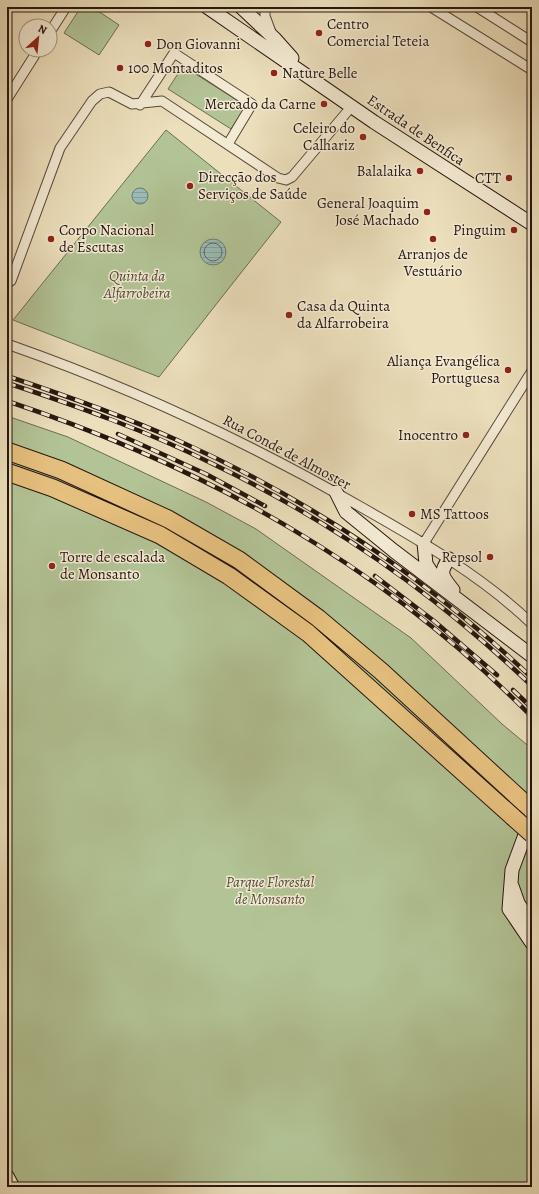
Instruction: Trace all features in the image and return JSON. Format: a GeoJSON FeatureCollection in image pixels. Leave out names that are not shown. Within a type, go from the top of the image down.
{"type":"FeatureCollection","features":[{"type":"Feature","properties":{"kind":"highway"},"geometry":{"type":"LineString","coordinates":[[7,451],[61,470],[168,519],[239,560],[318,618],[375,666],[529,809]]}},
{"type":"Feature","properties":{"kind":"highway"},"geometry":{"type":"LineString","coordinates":[[7,472],[53,488],[160,535],[229,576],[308,633],[532,834]]}},
{"type":"Feature","properties":{"kind":"street"},"geometry":{"type":"LineString","coordinates":[[58,20],[66,7]]}},
{"type":"Feature","properties":{"kind":"street","name":"Estrada de Benfica"},"geometry":{"type":"LineString","coordinates":[[207,7],[352,106],[532,224]]}},
{"type":"Feature","properties":{"kind":"street","name":"Estrada de Benfica"},"geometry":{"type":"LineString","coordinates":[[241,7],[275,39],[304,72]]}},
{"type":"Feature","properties":{"kind":"street"},"geometry":{"type":"LineString","coordinates":[[265,7],[265,16],[268,28],[275,39]]}},
{"type":"Feature","properties":{"kind":"street"},"geometry":{"type":"LineString","coordinates":[[431,7],[532,70]]}},
{"type":"Feature","properties":{"kind":"street"},"geometry":{"type":"LineString","coordinates":[[477,7],[532,42]]}},
{"type":"Feature","properties":{"kind":"street"},"geometry":{"type":"LineString","coordinates":[[140,105],[174,54],[252,104],[228,144]]}},
{"type":"Feature","properties":{"kind":"street"},"geometry":{"type":"LineString","coordinates":[[7,99],[33,58]]}},
{"type":"Feature","properties":{"kind":"street"},"geometry":{"type":"LineString","coordinates":[[11,281],[60,148],[92,101],[100,94],[109,92],[132,104],[140,105],[162,101],[278,178],[286,180],[292,177],[352,106]]}},
{"type":"Feature","properties":{"kind":"street","name":"Rua Conde de Almoster"},"geometry":{"type":"LineString","coordinates":[[7,344],[123,388],[245,444],[336,492],[449,559],[512,606],[532,624]]}},
{"type":"Feature","properties":{"kind":"street"},"geometry":{"type":"LineString","coordinates":[[439,584],[426,564],[424,557],[424,543],[532,371]]}},
{"type":"Feature","properties":{"kind":"street"},"geometry":{"type":"LineString","coordinates":[[336,492],[346,512],[394,551],[532,656]]}},
{"type":"Feature","properties":{"kind":"street"},"geometry":{"type":"LineString","coordinates":[[449,559],[442,570],[442,575],[463,602]]}},
{"type":"Feature","properties":{"kind":"street"},"geometry":{"type":"LineString","coordinates":[[529,809],[510,881],[509,909],[532,943]]}},
{"type":"Feature","properties":{"kind":"street"},"geometry":{"type":"LineString","coordinates":[[510,881],[518,903],[532,925]]}},
{"type":"Feature","properties":{"kind":"street"},"geometry":{"type":"LineString","coordinates":[[7,1176],[13,1187]]}},
{"type":"Feature","properties":{"kind":"green space"},"geometry":{"type":"Polygon","coordinates":[[[81,7],[92,7],[119,25],[99,55],[64,33],[81,7]]]}},
{"type":"Feature","properties":{"kind":"green space"},"geometry":{"type":"Polygon","coordinates":[[[111,7],[130,7],[119,12],[111,7]]]}},
{"type":"Feature","properties":{"kind":"green space"},"geometry":{"type":"Polygon","coordinates":[[[183,66],[246,106],[231,129],[168,89],[183,66]]]}},
{"type":"Feature","properties":{"kind":"green space","name":"Quinta da Alfarrobeira"},"geometry":{"type":"Polygon","coordinates":[[[166,130],[281,222],[159,377],[13,320],[166,130]]]}},
{"type":"Feature","properties":{"kind":"green space","name":"Parque Florestal de Monsanto"},"geometry":{"type":"Polygon","coordinates":[[[7,416],[68,437],[206,502],[256,529],[411,638],[502,724],[532,749],[532,1187],[7,1187],[7,416]]]}},
{"type":"Feature","properties":{"kind":"water"},"geometry":{"type":"Polygon","coordinates":[[[140,188],[146,190],[148,196],[146,202],[140,204],[134,202],[132,196],[134,190],[140,188]]]}},
{"type":"Feature","properties":{"kind":"water"},"geometry":{"type":"Polygon","coordinates":[[[213,239],[222,243],[226,252],[222,261],[213,265],[204,261],[200,252],[204,243],[213,239]]]}},
{"type":"Feature","properties":{"kind":"railway"},"geometry":{"type":"LineString","coordinates":[[7,376],[50,390],[135,422],[177,440],[273,488],[319,515],[408,574],[451,607],[532,678]]}},
{"type":"Feature","properties":{"kind":"railway"},"geometry":{"type":"LineString","coordinates":[[7,383],[86,410],[163,441],[213,464],[299,510],[341,535],[421,591],[459,621],[532,686]]}},
{"type":"Feature","properties":{"kind":"railway"},"geometry":{"type":"LineString","coordinates":[[7,401],[81,428],[153,457],[222,490],[289,527],[353,568],[415,613],[475,663],[532,717]]}},
{"type":"Feature","properties":{"kind":"railway"},"geometry":{"type":"LineString","coordinates":[[118,434],[206,474],[265,506]]}},
{"type":"Feature","properties":{"kind":"railway"},"geometry":{"type":"LineString","coordinates":[[375,576],[434,621],[497,675]]}},
{"type":"Feature","properties":{"kind":"railway"},"geometry":{"type":"LineString","coordinates":[[513,690],[532,708]]}},
{"type":"Feature","properties":{"kind":"place","name":"Centro Comercial Teteia"},"geometry":{"type":"Point","coordinates":[319,33]}},
{"type":"Feature","properties":{"kind":"place","name":"Don Giovanni"},"geometry":{"type":"Point","coordinates":[148,44]}},
{"type":"Feature","properties":{"kind":"place","name":"100 Montaditos"},"geometry":{"type":"Point","coordinates":[120,68]}},
{"type":"Feature","properties":{"kind":"place","name":"Nature Belle"},"geometry":{"type":"Point","coordinates":[274,73]}},
{"type":"Feature","properties":{"kind":"place","name":"Mercado da Carne"},"geometry":{"type":"Point","coordinates":[324,104]}},
{"type":"Feature","properties":{"kind":"place","name":"Celeiro do Calhariz"},"geometry":{"type":"Point","coordinates":[363,137]}},
{"type":"Feature","properties":{"kind":"place","name":"Balalaika"},"geometry":{"type":"Point","coordinates":[420,171]}},
{"type":"Feature","properties":{"kind":"place","name":"CTT"},"geometry":{"type":"Point","coordinates":[509,178]}},
{"type":"Feature","properties":{"kind":"place","name":"Direcção dos Serviços de Saúde"},"geometry":{"type":"Point","coordinates":[190,186]}},
{"type":"Feature","properties":{"kind":"place","name":"General Joaquim José Machado"},"geometry":{"type":"Point","coordinates":[427,212]}},
{"type":"Feature","properties":{"kind":"place","name":"Pinguim"},"geometry":{"type":"Point","coordinates":[514,230]}},
{"type":"Feature","properties":{"kind":"place","name":"Corpo Nacional de Escutas"},"geometry":{"type":"Point","coordinates":[51,239]}},
{"type":"Feature","properties":{"kind":"place","name":"Arranjos de Vestuário"},"geometry":{"type":"Point","coordinates":[433,239]}},
{"type":"Feature","properties":{"kind":"place","name":"Casa da Quinta da Alfarrobeira"},"geometry":{"type":"Point","coordinates":[289,315]}},
{"type":"Feature","properties":{"kind":"place","name":"Aliança Evangélica Portuguesa"},"geometry":{"type":"Point","coordinates":[508,370]}},
{"type":"Feature","properties":{"kind":"place","name":"Inocentro"},"geometry":{"type":"Point","coordinates":[466,435]}},
{"type":"Feature","properties":{"kind":"place","name":"MS Tattoos"},"geometry":{"type":"Point","coordinates":[412,514]}},
{"type":"Feature","properties":{"kind":"place","name":"Repsol"},"geometry":{"type":"Point","coordinates":[490,557]}},
{"type":"Feature","properties":{"kind":"place","name":"Torre de escalada de Monsanto"},"geometry":{"type":"Point","coordinates":[52,566]}}]}
